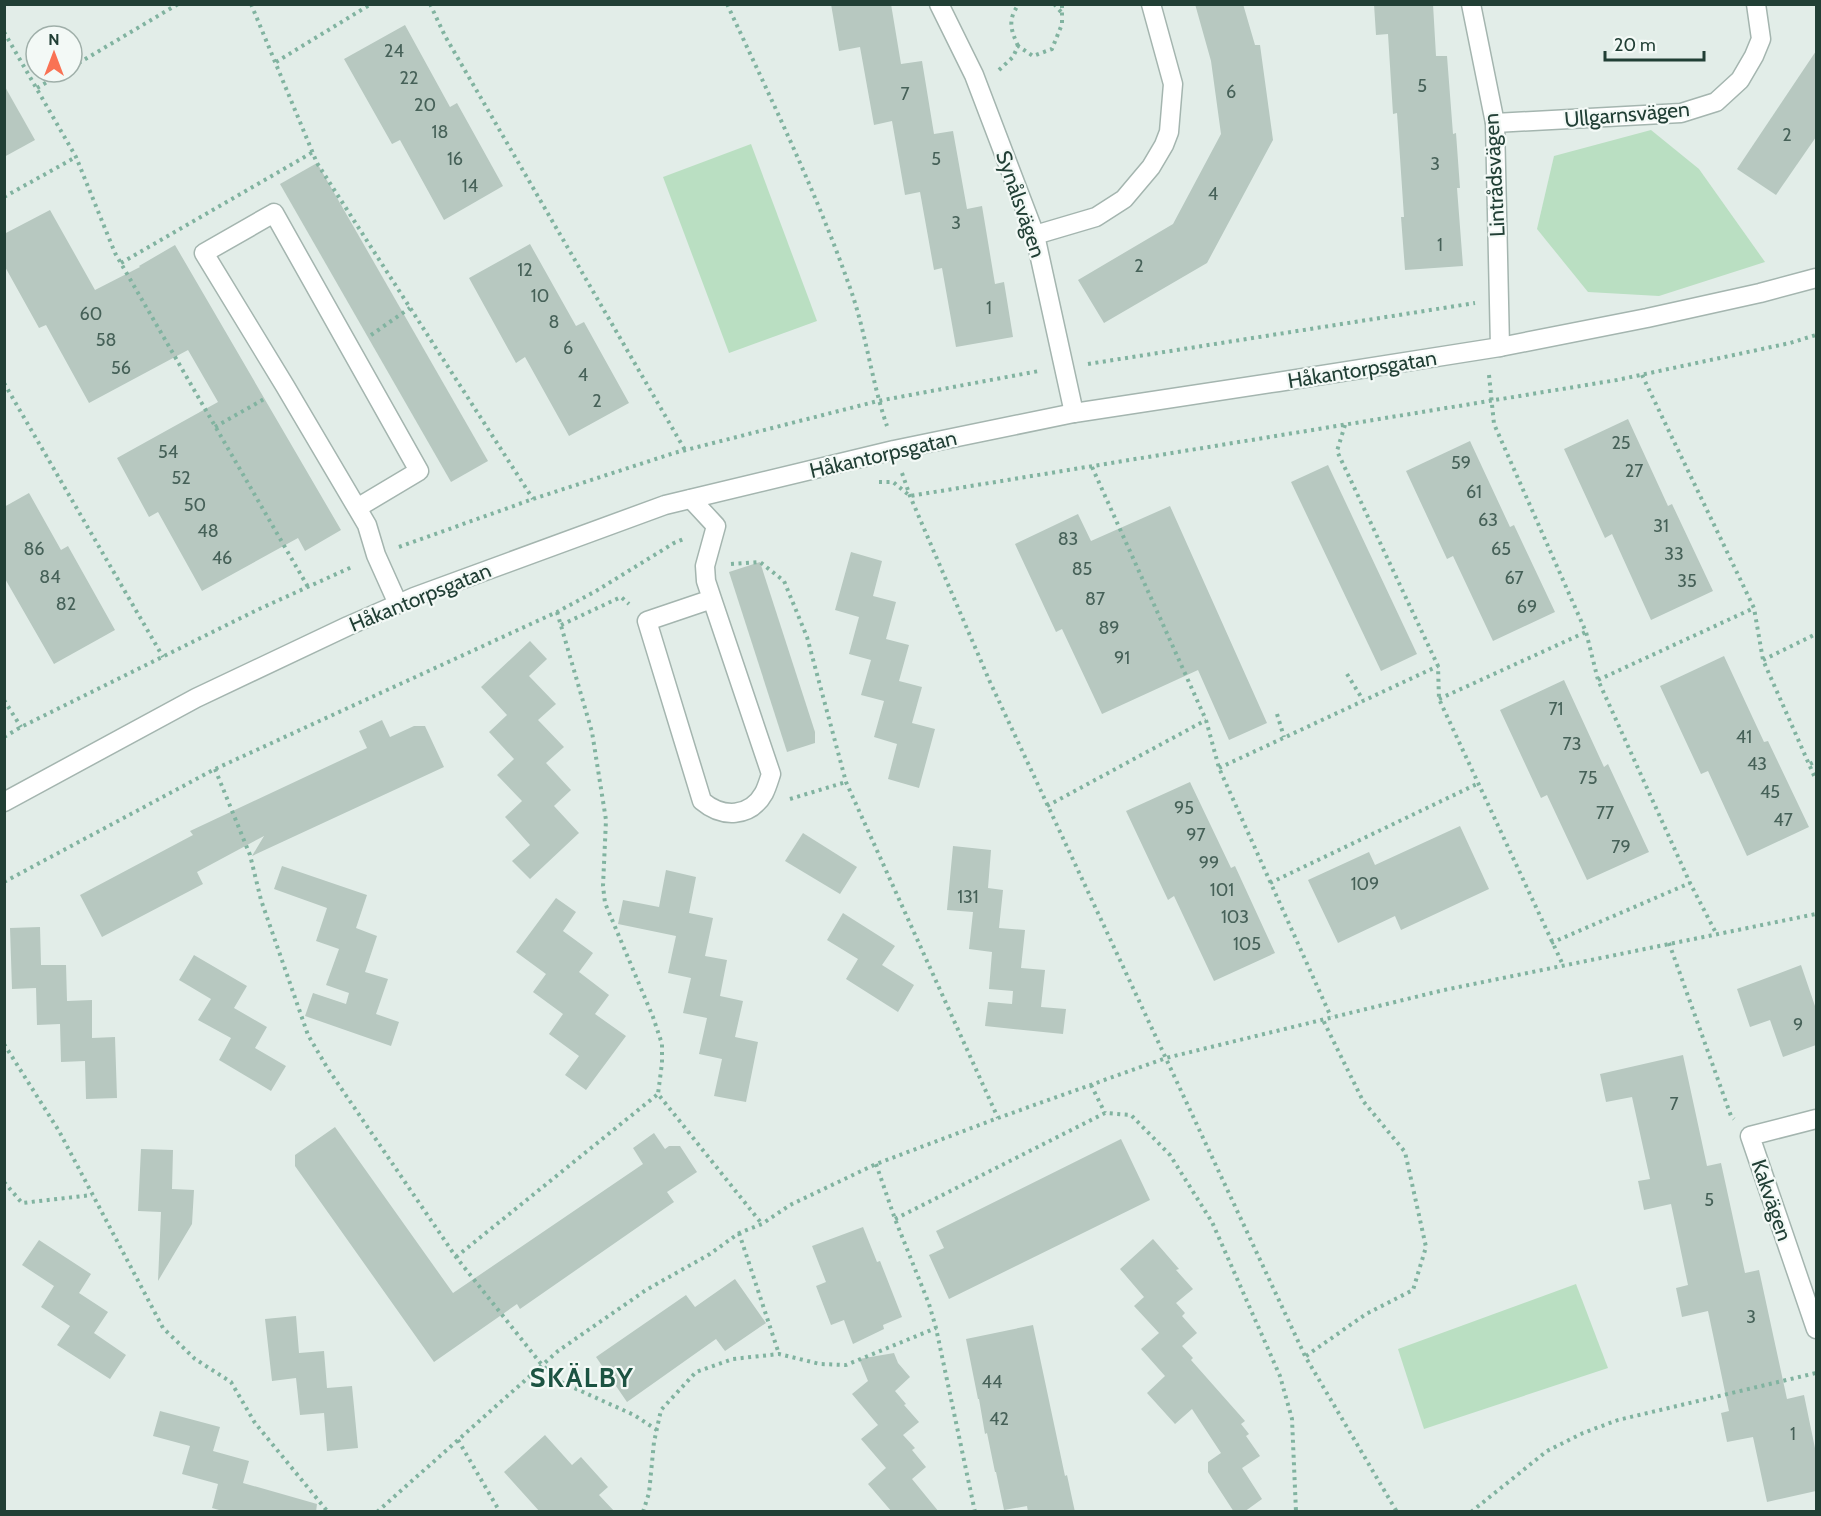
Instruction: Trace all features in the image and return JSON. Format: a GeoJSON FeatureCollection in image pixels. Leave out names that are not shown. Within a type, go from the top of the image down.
{"type":"FeatureCollection","features":[{"type":"Feature","properties":{"kind":"street","name":"Synålsvägen"},"geometry":{"type":"LineString","coordinates":[[939,4],[974,75],[1035,235],[1074,413]]}},
{"type":"Feature","properties":{"kind":"street"},"geometry":{"type":"LineString","coordinates":[[1035,235],[1096,217],[1124,199],[1151,167],[1164,145],[1169,132],[1173,84],[1151,4]]}},
{"type":"Feature","properties":{"kind":"street","name":"Lintrådsvägen"},"geometry":{"type":"LineString","coordinates":[[1471,4],[1495,123],[1499,301],[1493,348]]}},
{"type":"Feature","properties":{"kind":"street","name":"Ullgarnsvägen"},"geometry":{"type":"LineString","coordinates":[[1495,123],[1681,113],[1716,102],[1740,80],[1761,39],[1756,4]]}},
{"type":"Feature","properties":{"kind":"street"},"geometry":{"type":"LineString","coordinates":[[357,508],[419,471],[274,213],[204,253],[367,525],[376,555],[398,604]]}},
{"type":"Feature","properties":{"kind":"street","name":"Håkantorpsgatan"},"geometry":{"type":"LineString","coordinates":[[4,802],[196,698],[398,604],[665,505],[894,450],[1074,413],[1493,348],[1647,318],[1816,278]]}},
{"type":"Feature","properties":{"kind":"street"},"geometry":{"type":"LineString","coordinates":[[691,499],[716,526],[705,566],[706,581],[771,774],[764,794],[748,810],[729,814],[711,809],[702,801],[647,621],[712,599]]}},
{"type":"Feature","properties":{"kind":"street","name":"Kakvägen"},"geometry":{"type":"LineString","coordinates":[[1816,1119],[1750,1136],[1816,1329]]}},
{"type":"Feature","properties":{"kind":"path"},"geometry":{"type":"LineString","coordinates":[[84,60],[178,4]]}},
{"type":"Feature","properties":{"kind":"path"},"geometry":{"type":"LineString","coordinates":[[251,4],[317,163],[533,500]]}},
{"type":"Feature","properties":{"kind":"path"},"geometry":{"type":"LineString","coordinates":[[276,62],[371,4]]}},
{"type":"Feature","properties":{"kind":"path"},"geometry":{"type":"LineString","coordinates":[[430,4],[445,36],[685,450]]}},
{"type":"Feature","properties":{"kind":"path"},"geometry":{"type":"LineString","coordinates":[[728,4],[802,165],[850,286],[866,343],[878,401]]}},
{"type":"Feature","properties":{"kind":"path"},"geometry":{"type":"LineString","coordinates":[[1018,4],[1013,11],[1010,29],[1018,46],[1033,56],[1052,50],[1062,24],[1062,4]]}},
{"type":"Feature","properties":{"kind":"path"},"geometry":{"type":"LineString","coordinates":[[1054,4],[1062,13]]}},
{"type":"Feature","properties":{"kind":"path"},"geometry":{"type":"LineString","coordinates":[[4,32],[76,157],[115,253],[308,587]]}},
{"type":"Feature","properties":{"kind":"path"},"geometry":{"type":"LineString","coordinates":[[974,75],[994,75],[1013,57],[1018,46]]}},
{"type":"Feature","properties":{"kind":"path"},"geometry":{"type":"LineString","coordinates":[[37,88],[44,84]]}},
{"type":"Feature","properties":{"kind":"path"},"geometry":{"type":"LineString","coordinates":[[121,263],[313,152]]}},
{"type":"Feature","properties":{"kind":"path"},"geometry":{"type":"LineString","coordinates":[[4,197],[76,157]]}},
{"type":"Feature","properties":{"kind":"path"},"geometry":{"type":"LineString","coordinates":[[4,738],[21,727],[163,657],[376,555],[685,450],[878,401],[1065,368],[1499,301]]}},
{"type":"Feature","properties":{"kind":"path"},"geometry":{"type":"LineString","coordinates":[[351,349],[410,308]]}},
{"type":"Feature","properties":{"kind":"path"},"geometry":{"type":"LineString","coordinates":[[910,496],[1641,375],[1790,343],[1816,335]]}},
{"type":"Feature","properties":{"kind":"path"},"geometry":{"type":"LineString","coordinates":[[1493,348],[1494,424],[1586,632],[1598,680],[1690,883],[1716,933]]}},
{"type":"Feature","properties":{"kind":"path"},"geometry":{"type":"LineString","coordinates":[[1641,375],[1754,608],[1763,660],[1816,780]]}},
{"type":"Feature","properties":{"kind":"path"},"geometry":{"type":"LineString","coordinates":[[4,383],[163,657]]}},
{"type":"Feature","properties":{"kind":"path"},"geometry":{"type":"LineString","coordinates":[[215,427],[285,386]]}},
{"type":"Feature","properties":{"kind":"path"},"geometry":{"type":"LineString","coordinates":[[1345,425],[1337,451],[1438,666],[1439,699],[1563,965]]}},
{"type":"Feature","properties":{"kind":"path"},"geometry":{"type":"LineString","coordinates":[[1092,467],[1206,720],[1219,768],[1331,1017]]}},
{"type":"Feature","properties":{"kind":"path"},"geometry":{"type":"LineString","coordinates":[[872,483],[893,482],[910,496],[990,682],[1305,1356],[1397,1512]]}},
{"type":"Feature","properties":{"kind":"path"},"geometry":{"type":"LineString","coordinates":[[4,882],[215,769],[557,612],[674,543],[716,526]]}},
{"type":"Feature","properties":{"kind":"path"},"geometry":{"type":"LineString","coordinates":[[706,581],[728,565],[760,562],[784,581],[807,637],[846,782],[998,1118]]}},
{"type":"Feature","properties":{"kind":"path"},"geometry":{"type":"LineString","coordinates":[[561,625],[621,597],[647,621]]}},
{"type":"Feature","properties":{"kind":"path"},"geometry":{"type":"LineString","coordinates":[[1598,680],[1754,608]]}},
{"type":"Feature","properties":{"kind":"path"},"geometry":{"type":"LineString","coordinates":[[456,1257],[658,1094],[662,1044],[605,903],[603,886],[606,820],[592,732],[557,612]]}},
{"type":"Feature","properties":{"kind":"path"},"geometry":{"type":"LineString","coordinates":[[1439,699],[1586,632]]}},
{"type":"Feature","properties":{"kind":"path"},"geometry":{"type":"LineString","coordinates":[[1763,660],[1816,634]]}},
{"type":"Feature","properties":{"kind":"path"},"geometry":{"type":"LineString","coordinates":[[1219,768],[1438,666]]}},
{"type":"Feature","properties":{"kind":"path"},"geometry":{"type":"LineString","coordinates":[[1347,674],[1363,700]]}},
{"type":"Feature","properties":{"kind":"path"},"geometry":{"type":"LineString","coordinates":[[4,699],[21,727]]}},
{"type":"Feature","properties":{"kind":"path"},"geometry":{"type":"LineString","coordinates":[[1276,714],[1284,737]]}},
{"type":"Feature","properties":{"kind":"path"},"geometry":{"type":"LineString","coordinates":[[1047,806],[1206,720]]}},
{"type":"Feature","properties":{"kind":"path"},"geometry":{"type":"LineString","coordinates":[[1810,764],[1816,761]]}},
{"type":"Feature","properties":{"kind":"path"},"geometry":{"type":"LineString","coordinates":[[215,769],[250,855],[261,900],[308,1035],[335,1079],[456,1257],[542,1365],[561,1382],[634,1415],[657,1430]]}},
{"type":"Feature","properties":{"kind":"path"},"geometry":{"type":"LineString","coordinates":[[764,794],[783,801],[846,782]]}},
{"type":"Feature","properties":{"kind":"path"},"geometry":{"type":"LineString","coordinates":[[1270,883],[1478,784]]}},
{"type":"Feature","properties":{"kind":"path"},"geometry":{"type":"LineString","coordinates":[[1551,943],[1690,883]]}},
{"type":"Feature","properties":{"kind":"path"},"geometry":{"type":"LineString","coordinates":[[378,1512],[558,1351],[646,1290],[710,1254],[739,1233],[762,1224],[790,1205],[876,1164],[1166,1058],[1444,990],[1816,914]]}},
{"type":"Feature","properties":{"kind":"path"},"geometry":{"type":"LineString","coordinates":[[1669,943],[1731,1116],[1750,1136]]}},
{"type":"Feature","properties":{"kind":"path"},"geometry":{"type":"LineString","coordinates":[[1305,1356],[1366,1314],[1413,1290],[1426,1247],[1405,1152],[1363,1101],[1323,1020]]}},
{"type":"Feature","properties":{"kind":"path"},"geometry":{"type":"LineString","coordinates":[[4,1044],[59,1131],[163,1328],[195,1359],[231,1382],[255,1423],[328,1512]]}},
{"type":"Feature","properties":{"kind":"path"},"geometry":{"type":"LineString","coordinates":[[1091,1085],[1105,1113]]}},
{"type":"Feature","properties":{"kind":"path"},"geometry":{"type":"LineString","coordinates":[[658,1094],[762,1224]]}},
{"type":"Feature","properties":{"kind":"path"},"geometry":{"type":"LineString","coordinates":[[895,1220],[1105,1113],[1131,1114],[1170,1155],[1212,1222],[1280,1376],[1293,1419],[1296,1512]]}},
{"type":"Feature","properties":{"kind":"path"},"geometry":{"type":"LineString","coordinates":[[876,1164],[936,1328],[975,1512]]}},
{"type":"Feature","properties":{"kind":"path"},"geometry":{"type":"LineString","coordinates":[[4,1182],[22,1203],[93,1195]]}},
{"type":"Feature","properties":{"kind":"path"},"geometry":{"type":"LineString","coordinates":[[739,1233],[779,1354]]}},
{"type":"Feature","properties":{"kind":"path"},"geometry":{"type":"LineString","coordinates":[[643,1512],[649,1493],[654,1442],[661,1410],[696,1372],[733,1359],[779,1354],[820,1364],[846,1365],[936,1328]]}},
{"type":"Feature","properties":{"kind":"path"},"geometry":{"type":"LineString","coordinates":[[1471,1512],[1547,1451],[1583,1432],[1618,1420],[1816,1373]]}},
{"type":"Feature","properties":{"kind":"path"},"geometry":{"type":"LineString","coordinates":[[458,1440],[500,1512]]}},
{"type":"Feature","properties":{"kind":"green space"},"geometry":{"type":"Polygon","coordinates":[[[1651,130],[1699,169],[1765,262],[1659,296],[1588,292],[1537,229],[1554,156],[1651,130]]]}},
{"type":"Feature","properties":{"kind":"green space"},"geometry":{"type":"Polygon","coordinates":[[[751,144],[817,321],[729,353],[663,177],[751,144]]]}},
{"type":"Feature","properties":{"kind":"green space"},"geometry":{"type":"Polygon","coordinates":[[[1576,1284],[1608,1368],[1424,1429],[1398,1349],[1576,1284]]]}},
{"type":"Feature","properties":{"kind":"building"},"geometry":{"type":"Polygon","coordinates":[[[831,4],[891,4],[901,64],[922,61],[934,134],[953,131],[967,209],[982,206],[995,284],[1004,282],[1013,337],[956,347],[942,268],[934,270],[920,192],[905,195],[892,121],[874,125],[860,47],[839,51],[831,4]]]}},
{"type":"Feature","properties":{"kind":"building"},"geometry":{"type":"Polygon","coordinates":[[[1195,4],[1243,4],[1255,45],[1260,45],[1273,140],[1207,263],[1104,323],[1078,280],[1173,224],[1221,134],[1211,61],[1195,4]]]}},
{"type":"Feature","properties":{"kind":"building"},"geometry":{"type":"Polygon","coordinates":[[[1374,4],[1433,4],[1436,56],[1447,56],[1453,134],[1456,133],[1460,188],[1457,188],[1463,266],[1405,270],[1397,113],[1393,114],[1388,34],[1376,35],[1374,4]]]}},
{"type":"Feature","properties":{"kind":"building"},"geometry":{"type":"Polygon","coordinates":[[[405,25],[450,107],[457,103],[503,186],[444,220],[400,140],[392,144],[344,59],[405,25]]]}},
{"type":"Feature","properties":{"kind":"building"},"geometry":{"type":"Polygon","coordinates":[[[1816,51],[1816,137],[1776,195],[1737,169],[1816,51]]]}},
{"type":"Feature","properties":{"kind":"building"},"geometry":{"type":"Polygon","coordinates":[[[4,85],[35,140],[4,157],[4,85]]]}},
{"type":"Feature","properties":{"kind":"building"},"geometry":{"type":"Polygon","coordinates":[[[317,163],[488,461],[451,482],[280,184],[317,163]]]}},
{"type":"Feature","properties":{"kind":"building"},"geometry":{"type":"Polygon","coordinates":[[[50,210],[95,290],[140,267],[175,245],[341,530],[305,551],[298,538],[202,591],[158,512],[149,517],[117,458],[218,402],[188,350],[89,403],[46,325],[39,328],[4,265],[4,234],[50,210]]]}},
{"type":"Feature","properties":{"kind":"building"},"geometry":{"type":"Polygon","coordinates":[[[530,244],[576,326],[584,322],[629,403],[569,436],[525,357],[516,363],[469,278],[530,244]]]}},
{"type":"Feature","properties":{"kind":"building"},"geometry":{"type":"Polygon","coordinates":[[[1628,419],[1668,506],[1672,504],[1713,591],[1651,620],[1612,534],[1605,538],[1564,449],[1628,419]]]}},
{"type":"Feature","properties":{"kind":"building"},"geometry":{"type":"Polygon","coordinates":[[[1470,441],[1510,527],[1514,525],[1555,612],[1493,641],[1453,556],[1447,559],[1406,471],[1470,441]]]}},
{"type":"Feature","properties":{"kind":"building"},"geometry":{"type":"Polygon","coordinates":[[[1328,465],[1417,654],[1381,671],[1291,482],[1328,465]]]}},
{"type":"Feature","properties":{"kind":"building"},"geometry":{"type":"Polygon","coordinates":[[[29,493],[61,550],[68,546],[115,630],[54,664],[4,577],[4,507],[29,493]]]}},
{"type":"Feature","properties":{"kind":"building"},"geometry":{"type":"Polygon","coordinates":[[[1170,506],[1267,723],[1229,740],[1198,670],[1102,714],[1062,629],[1056,632],[1015,544],[1078,514],[1091,541],[1170,506]]]}},
{"type":"Feature","properties":{"kind":"building"},"geometry":{"type":"Polygon","coordinates":[[[851,552],[882,561],[873,596],[896,602],[886,639],[909,645],[899,681],[922,687],[912,723],[935,729],[919,788],[888,779],[897,744],[874,737],[884,701],[861,695],[871,660],[849,654],[859,617],[835,610],[851,552]]]}},
{"type":"Feature","properties":{"kind":"building"},"geometry":{"type":"Polygon","coordinates":[[[760,562],[815,732],[815,743],[787,752],[729,572],[760,562]]]}},
{"type":"Feature","properties":{"kind":"building"},"geometry":{"type":"Polygon","coordinates":[[[530,641],[547,659],[529,676],[556,704],[538,720],[564,747],[546,763],[571,790],[554,806],[579,833],[530,879],[512,861],[530,845],[505,817],[522,801],[497,775],[514,759],[489,732],[507,715],[481,687],[530,641]]]}},
{"type":"Feature","properties":{"kind":"building"},"geometry":{"type":"Polygon","coordinates":[[[1724,656],[1764,742],[1768,741],[1809,827],[1747,856],[1708,771],[1701,774],[1660,686],[1724,656]]]}},
{"type":"Feature","properties":{"kind":"building"},"geometry":{"type":"Polygon","coordinates":[[[1564,680],[1604,767],[1608,764],[1649,852],[1587,880],[1547,795],[1541,798],[1500,710],[1564,680]]]}},
{"type":"Feature","properties":{"kind":"building"},"geometry":{"type":"Polygon","coordinates":[[[382,720],[390,737],[414,726],[425,726],[444,767],[252,856],[264,836],[197,872],[203,884],[102,937],[80,895],[193,835],[190,831],[367,748],[359,731],[382,720]]]}},
{"type":"Feature","properties":{"kind":"building"},"geometry":{"type":"Polygon","coordinates":[[[1190,782],[1231,868],[1235,866],[1275,953],[1214,981],[1174,896],[1168,900],[1126,811],[1190,782]]]}},
{"type":"Feature","properties":{"kind":"building"},"geometry":{"type":"Polygon","coordinates":[[[1460,826],[1489,889],[1401,930],[1395,916],[1338,943],[1308,880],[1369,852],[1375,865],[1460,826]]]}},
{"type":"Feature","properties":{"kind":"building"},"geometry":{"type":"Polygon","coordinates":[[[803,833],[857,867],[840,894],[785,861],[803,833]]]}},
{"type":"Feature","properties":{"kind":"building"},"geometry":{"type":"Polygon","coordinates":[[[953,846],[991,850],[988,888],[1003,890],[999,928],[1025,930],[1021,968],[1045,970],[1041,1007],[1066,1009],[1063,1034],[985,1026],[988,1002],[1012,1004],[1013,991],[989,989],[992,952],[969,949],[973,912],[947,910],[953,846]]]}},
{"type":"Feature","properties":{"kind":"building"},"geometry":{"type":"Polygon","coordinates":[[[282,866],[367,895],[356,928],[377,936],[365,972],[388,979],[376,1014],[399,1022],[391,1046],[305,1016],[313,993],[346,1004],[349,993],[326,985],[339,949],[316,941],[327,908],[274,889],[282,866]]]}},
{"type":"Feature","properties":{"kind":"building"},"geometry":{"type":"Polygon","coordinates":[[[666,870],[696,877],[689,913],[713,918],[705,956],[727,960],[720,996],[743,1001],[735,1037],[758,1042],[746,1102],[714,1096],[722,1059],[699,1054],[707,1018],[683,1013],[691,978],[668,973],[676,936],[618,924],[623,900],[659,907],[666,870]]]}},
{"type":"Feature","properties":{"kind":"building"},"geometry":{"type":"Polygon","coordinates":[[[556,898],[576,912],[563,931],[593,953],[579,972],[609,995],[595,1014],[626,1036],[586,1090],[565,1075],[579,1056],[549,1034],[563,1014],[533,992],[546,974],[516,952],[556,898]]]}},
{"type":"Feature","properties":{"kind":"building"},"geometry":{"type":"Polygon","coordinates":[[[843,913],[895,946],[882,965],[914,985],[898,1012],[846,979],[858,959],[827,940],[843,913]]]}},
{"type":"Feature","properties":{"kind":"building"},"geometry":{"type":"Polygon","coordinates":[[[40,927],[41,965],[66,965],[67,1001],[92,1000],[92,1038],[115,1037],[117,1098],[86,1099],[85,1061],[61,1062],[60,1024],[37,1025],[36,988],[12,989],[10,928],[40,927]]]}},
{"type":"Feature","properties":{"kind":"building"},"geometry":{"type":"Polygon","coordinates":[[[194,955],[247,986],[234,1008],[267,1027],[255,1048],[286,1066],[271,1091],[219,1060],[231,1038],[198,1020],[211,999],[179,980],[194,955]]]}},
{"type":"Feature","properties":{"kind":"building"},"geometry":{"type":"Polygon","coordinates":[[[1801,965],[1816,1009],[1816,1045],[1783,1057],[1770,1020],[1750,1027],[1737,989],[1801,965]]]}},
{"type":"Feature","properties":{"kind":"building"},"geometry":{"type":"Polygon","coordinates":[[[1683,1055],[1707,1166],[1721,1163],[1745,1273],[1759,1270],[1787,1399],[1804,1395],[1816,1453],[1816,1491],[1767,1502],[1753,1437],[1727,1442],[1721,1413],[1729,1411],[1708,1311],[1682,1317],[1676,1288],[1688,1285],[1671,1204],[1644,1210],[1638,1181],[1650,1179],[1632,1097],[1606,1102],[1600,1074],[1683,1055]]]}},
{"type":"Feature","properties":{"kind":"building"},"geometry":{"type":"Polygon","coordinates":[[[335,1127],[453,1293],[643,1164],[633,1148],[654,1133],[665,1149],[669,1146],[680,1146],[697,1172],[667,1192],[674,1202],[520,1309],[517,1304],[434,1362],[295,1166],[295,1155],[335,1127]]]}},
{"type":"Feature","properties":{"kind":"building"},"geometry":{"type":"Polygon","coordinates":[[[1121,1139],[1150,1200],[949,1299],[929,1255],[944,1248],[936,1231],[1121,1139]]]}},
{"type":"Feature","properties":{"kind":"building"},"geometry":{"type":"Polygon","coordinates":[[[141,1149],[173,1150],[172,1189],[194,1190],[192,1224],[158,1281],[161,1212],[138,1211],[141,1149]]]}},
{"type":"Feature","properties":{"kind":"building"},"geometry":{"type":"Polygon","coordinates":[[[863,1227],[877,1262],[880,1261],[902,1317],[883,1325],[884,1329],[853,1344],[844,1320],[831,1325],[816,1286],[826,1282],[812,1246],[863,1227]]]}},
{"type":"Feature","properties":{"kind":"building"},"geometry":{"type":"Polygon","coordinates":[[[1153,1239],[1193,1289],[1176,1303],[1185,1313],[1182,1316],[1197,1333],[1182,1346],[1193,1358],[1191,1360],[1245,1421],[1241,1424],[1249,1434],[1246,1436],[1260,1456],[1242,1468],[1262,1499],[1244,1512],[1234,1512],[1208,1472],[1208,1462],[1221,1453],[1192,1409],[1175,1424],[1147,1393],[1165,1376],[1141,1349],[1159,1333],[1134,1306],[1144,1297],[1120,1269],[1153,1239]]]}},
{"type":"Feature","properties":{"kind":"building"},"geometry":{"type":"Polygon","coordinates":[[[39,1240],[91,1274],[79,1293],[108,1312],[94,1333],[126,1355],[110,1379],[57,1345],[70,1326],[41,1307],[54,1286],[22,1265],[39,1240]]]}},
{"type":"Feature","properties":{"kind":"building"},"geometry":{"type":"Polygon","coordinates":[[[735,1279],[766,1323],[725,1351],[716,1339],[627,1402],[596,1357],[686,1295],[695,1307],[735,1279]]]}},
{"type":"Feature","properties":{"kind":"building"},"geometry":{"type":"Polygon","coordinates":[[[296,1316],[299,1353],[324,1351],[327,1388],[352,1386],[358,1448],[327,1451],[324,1413],[300,1415],[296,1378],[272,1381],[265,1319],[296,1316]]]}},
{"type":"Feature","properties":{"kind":"building"},"geometry":{"type":"Polygon","coordinates":[[[1033,1325],[1065,1476],[1067,1475],[1075,1512],[1028,1512],[1027,1506],[1004,1510],[987,1433],[985,1434],[966,1339],[1033,1325]]]}},
{"type":"Feature","properties":{"kind":"building"},"geometry":{"type":"Polygon","coordinates":[[[894,1353],[898,1363],[910,1377],[895,1391],[919,1422],[903,1435],[915,1448],[912,1450],[926,1467],[912,1479],[939,1512],[892,1512],[868,1484],[886,1468],[861,1439],[878,1425],[852,1394],[868,1381],[859,1359],[894,1353]]]}},
{"type":"Feature","properties":{"kind":"building"},"geometry":{"type":"Polygon","coordinates":[[[160,1411],[220,1427],[213,1451],[249,1461],[243,1483],[317,1504],[316,1512],[226,1512],[212,1508],[218,1484],[182,1474],[190,1446],[153,1436],[160,1411]]]}},
{"type":"Feature","properties":{"kind":"building"},"geometry":{"type":"Polygon","coordinates":[[[545,1435],[572,1465],[581,1457],[608,1487],[599,1495],[615,1512],[540,1512],[504,1472],[545,1435]]]}},
{"type":"Feature","properties":{"kind":"district","name":"SKÄLBY"},"geometry":{"type":"Point","coordinates":[582,1377]}}]}
